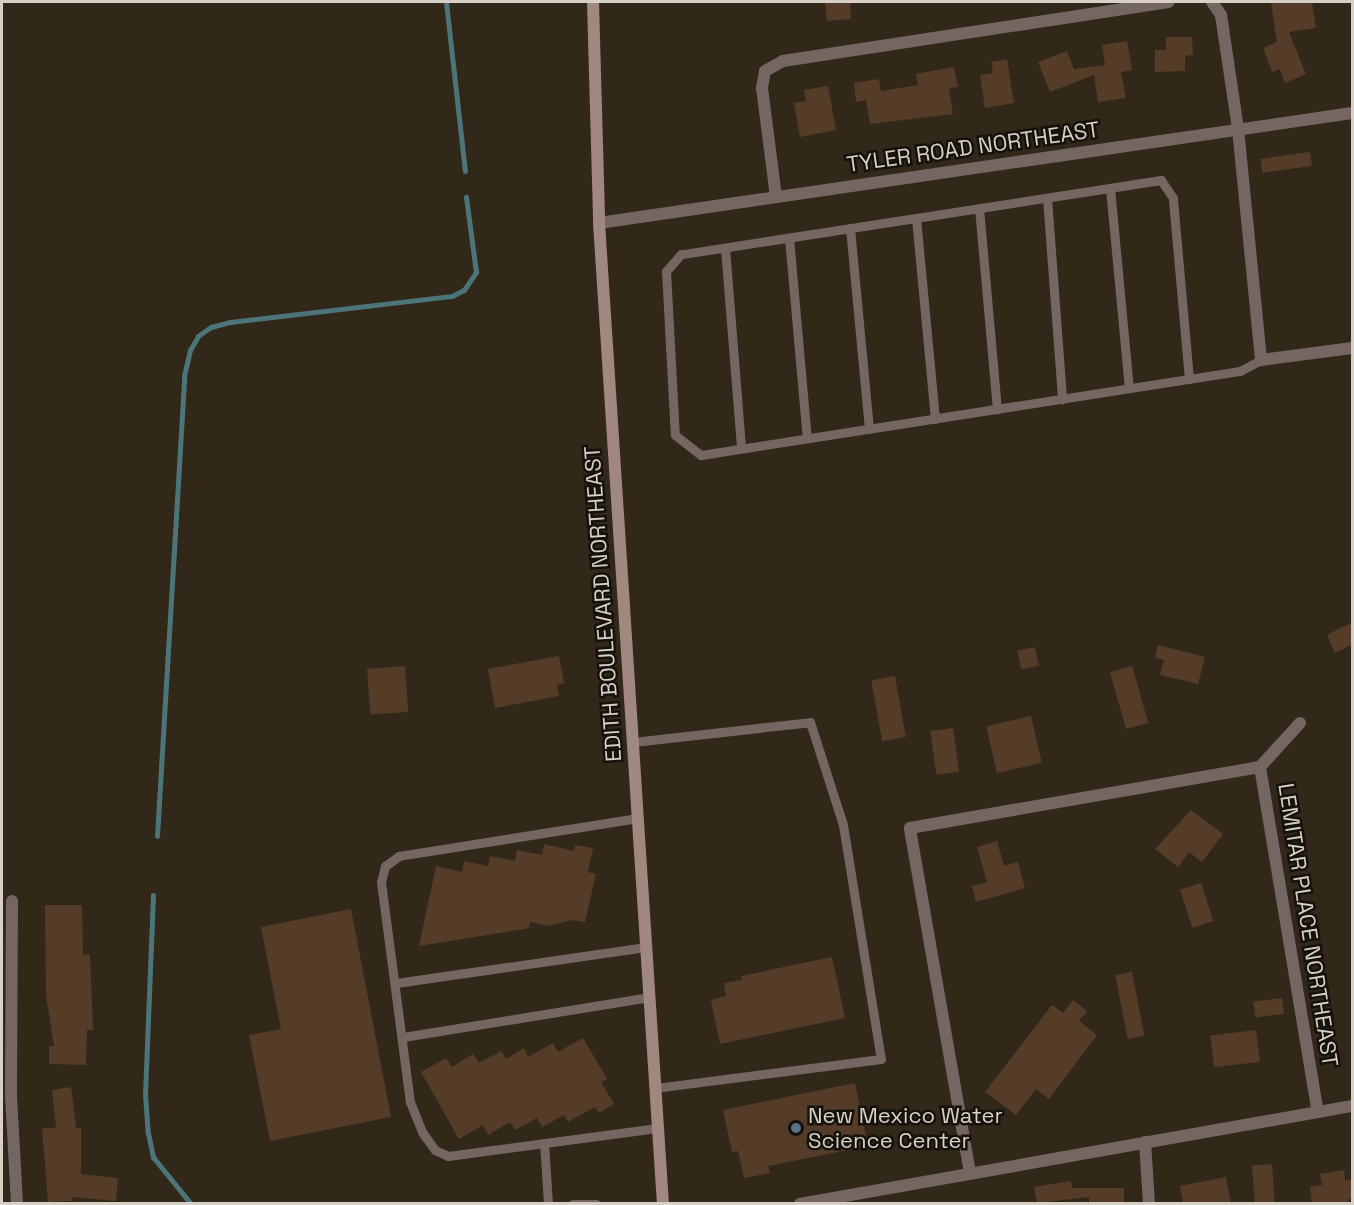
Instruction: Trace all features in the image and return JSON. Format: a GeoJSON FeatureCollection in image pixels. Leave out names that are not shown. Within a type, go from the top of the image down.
{"type":"FeatureCollection","features":[{"type":"Feature","properties":{"kind":"street","name":"EDITH BOULEVARD NORTHEAST"},"geometry":{"type":"LineString","coordinates":[[593,2],[599,223],[663,1203]]}},
{"type":"Feature","properties":{"kind":"street"},"geometry":{"type":"LineString","coordinates":[[776,197],[762,88],[765,71],[783,61],[1169,2]]}},
{"type":"Feature","properties":{"kind":"street"},"geometry":{"type":"LineString","coordinates":[[1212,2],[1221,15],[1238,129],[1261,360],[1353,348]]}},
{"type":"Feature","properties":{"kind":"street","name":"TYLER ROAD NORTHEAST"},"geometry":{"type":"LineString","coordinates":[[599,223],[1353,113]]}},
{"type":"Feature","properties":{"kind":"street","name":"LEMITAR PLACE NORTHEAST"},"geometry":{"type":"LineString","coordinates":[[1300,723],[1260,766],[1318,1112]]}},
{"type":"Feature","properties":{"kind":"street"},"geometry":{"type":"LineString","coordinates":[[970,1173],[910,828],[1260,766]]}},
{"type":"Feature","properties":{"kind":"street"},"geometry":{"type":"LineString","coordinates":[[12,901],[11,1096],[17,1203]]}},
{"type":"Feature","properties":{"kind":"street"},"geometry":{"type":"LineString","coordinates":[[800,1203],[1353,1106]]}},
{"type":"Feature","properties":{"kind":"street"},"geometry":{"type":"LineString","coordinates":[[1145,1142],[1149,1203]]}},
{"type":"Feature","properties":{"kind":"lane"},"geometry":{"type":"LineString","coordinates":[[1189,379],[1173,198],[1161,180],[681,254],[666,271],[675,435],[701,455],[741,448],[869,429],[935,418],[1062,399],[1240,371],[1261,360]]}},
{"type":"Feature","properties":{"kind":"lane"},"geometry":{"type":"LineString","coordinates":[[1110,188],[1129,388]]}},
{"type":"Feature","properties":{"kind":"lane"},"geometry":{"type":"LineString","coordinates":[[1047,198],[1062,399]]}},
{"type":"Feature","properties":{"kind":"lane"},"geometry":{"type":"LineString","coordinates":[[979,208],[997,409]]}},
{"type":"Feature","properties":{"kind":"lane"},"geometry":{"type":"LineString","coordinates":[[916,218],[935,418]]}},
{"type":"Feature","properties":{"kind":"lane"},"geometry":{"type":"LineString","coordinates":[[850,228],[869,429]]}},
{"type":"Feature","properties":{"kind":"lane"},"geometry":{"type":"LineString","coordinates":[[789,238],[807,438]]}},
{"type":"Feature","properties":{"kind":"lane"},"geometry":{"type":"LineString","coordinates":[[725,248],[741,448]]}},
{"type":"Feature","properties":{"kind":"lane"},"geometry":{"type":"LineString","coordinates":[[633,742],[810,722],[843,825],[881,1059],[656,1088]]}},
{"type":"Feature","properties":{"kind":"lane"},"geometry":{"type":"LineString","coordinates":[[638,818],[399,856],[385,866],[381,882],[410,1102],[422,1132],[435,1150],[448,1156],[658,1128]]}},
{"type":"Feature","properties":{"kind":"lane"},"geometry":{"type":"LineString","coordinates":[[396,983],[647,947]]}},
{"type":"Feature","properties":{"kind":"lane"},"geometry":{"type":"LineString","coordinates":[[403,1037],[650,998]]}},
{"type":"Feature","properties":{"kind":"lane"},"geometry":{"type":"LineString","coordinates":[[544,1143],[548,1203]]}},
{"type":"Feature","properties":{"kind":"lane"},"geometry":{"type":"LineString","coordinates":[[573,1203],[596,1203]]}},
{"type":"Feature","properties":{"kind":"building"},"geometry":{"type":"Polygon","coordinates":[[[825,2],[850,2],[851,19],[827,21],[825,2]]]}},
{"type":"Feature","properties":{"kind":"building"},"geometry":{"type":"Polygon","coordinates":[[[1271,2],[1312,2],[1316,28],[1289,32],[1306,74],[1285,83],[1280,69],[1272,72],[1263,48],[1277,42],[1271,2]]]}},
{"type":"Feature","properties":{"kind":"building"},"geometry":{"type":"Polygon","coordinates":[[[1166,37],[1192,37],[1193,55],[1185,56],[1185,71],[1155,72],[1155,50],[1166,50],[1166,37]]]}},
{"type":"Feature","properties":{"kind":"building"},"geometry":{"type":"Polygon","coordinates":[[[1127,41],[1132,70],[1121,72],[1126,98],[1098,102],[1094,75],[1050,92],[1038,62],[1067,51],[1074,69],[1105,65],[1102,45],[1127,41]]]}},
{"type":"Feature","properties":{"kind":"building"},"geometry":{"type":"Polygon","coordinates":[[[1007,59],[1014,103],[985,108],[980,75],[993,73],[991,62],[1007,59]]]}},
{"type":"Feature","properties":{"kind":"building"},"geometry":{"type":"Polygon","coordinates":[[[954,67],[958,87],[949,88],[953,114],[870,124],[866,100],[856,102],[854,83],[879,79],[881,91],[918,85],[916,74],[954,67]]]}},
{"type":"Feature","properties":{"kind":"building"},"geometry":{"type":"Polygon","coordinates":[[[828,86],[836,130],[800,137],[794,103],[806,101],[804,90],[828,86]]]}},
{"type":"Feature","properties":{"kind":"building"},"geometry":{"type":"Polygon","coordinates":[[[1310,152],[1312,166],[1262,173],[1260,159],[1310,152]]]}},
{"type":"Feature","properties":{"kind":"building"},"geometry":{"type":"Polygon","coordinates":[[[1353,622],[1353,644],[1335,653],[1327,635],[1353,622]]]}},
{"type":"Feature","properties":{"kind":"building"},"geometry":{"type":"Polygon","coordinates":[[[1158,645],[1205,657],[1198,684],[1160,675],[1164,660],[1155,658],[1158,645]]]}},
{"type":"Feature","properties":{"kind":"building"},"geometry":{"type":"Polygon","coordinates":[[[1035,647],[1039,666],[1021,669],[1017,651],[1035,647]]]}},
{"type":"Feature","properties":{"kind":"building"},"geometry":{"type":"Polygon","coordinates":[[[559,656],[564,683],[557,685],[559,696],[495,708],[488,669],[559,656]]]}},
{"type":"Feature","properties":{"kind":"building"},"geometry":{"type":"Polygon","coordinates":[[[405,666],[408,712],[370,715],[367,669],[405,666]]]}},
{"type":"Feature","properties":{"kind":"building"},"geometry":{"type":"Polygon","coordinates":[[[1132,666],[1148,723],[1126,729],[1110,672],[1132,666]]]}},
{"type":"Feature","properties":{"kind":"building"},"geometry":{"type":"Polygon","coordinates":[[[895,676],[906,737],[882,741],[871,680],[895,676]]]}},
{"type":"Feature","properties":{"kind":"building"},"geometry":{"type":"Polygon","coordinates":[[[1031,716],[1042,763],[997,773],[986,726],[1031,716]]]}},
{"type":"Feature","properties":{"kind":"building"},"geometry":{"type":"Polygon","coordinates":[[[953,728],[959,772],[936,775],[930,731],[953,728]]]}},
{"type":"Feature","properties":{"kind":"building"},"geometry":{"type":"Polygon","coordinates":[[[1191,810],[1223,834],[1202,862],[1189,852],[1178,867],[1155,849],[1191,810]]]}},
{"type":"Feature","properties":{"kind":"building"},"geometry":{"type":"Polygon","coordinates":[[[997,841],[1004,866],[1018,862],[1025,888],[976,902],[972,886],[987,882],[977,847],[997,841]]]}},
{"type":"Feature","properties":{"kind":"building"},"geometry":{"type":"Polygon","coordinates":[[[544,844],[574,851],[575,845],[593,848],[588,872],[596,874],[585,922],[573,920],[548,926],[530,922],[529,928],[419,946],[436,866],[462,872],[464,861],[488,866],[490,856],[515,861],[517,850],[542,855],[544,844]]]}},
{"type":"Feature","properties":{"kind":"building"},"geometry":{"type":"Polygon","coordinates":[[[1201,883],[1213,921],[1192,928],[1180,890],[1201,883]]]}},
{"type":"Feature","properties":{"kind":"building"},"geometry":{"type":"Polygon","coordinates":[[[45,905],[82,905],[83,955],[90,954],[93,1030],[87,1030],[86,1065],[49,1064],[49,1046],[54,1046],[46,995],[45,905]]]}},
{"type":"Feature","properties":{"kind":"building"},"geometry":{"type":"Polygon","coordinates":[[[351,909],[391,1117],[270,1141],[249,1035],[281,1029],[261,927],[351,909]]]}},
{"type":"Feature","properties":{"kind":"building"},"geometry":{"type":"Polygon","coordinates":[[[832,957],[845,1018],[720,1044],[711,1000],[726,996],[724,983],[742,980],[741,976],[832,957]]]}},
{"type":"Feature","properties":{"kind":"building"},"geometry":{"type":"Polygon","coordinates":[[[1132,972],[1144,1036],[1128,1039],[1115,975],[1132,972]]]}},
{"type":"Feature","properties":{"kind":"building"},"geometry":{"type":"Polygon","coordinates":[[[1282,998],[1284,1014],[1255,1017],[1253,1002],[1282,998]]]}},
{"type":"Feature","properties":{"kind":"building"},"geometry":{"type":"Polygon","coordinates":[[[1073,1000],[1087,1011],[1079,1021],[1097,1035],[1049,1099],[1036,1089],[1016,1115],[985,1092],[1052,1005],[1063,1013],[1073,1000]]]}},
{"type":"Feature","properties":{"kind":"building"},"geometry":{"type":"Polygon","coordinates":[[[1256,1030],[1260,1062],[1214,1067],[1210,1036],[1256,1030]]]}},
{"type":"Feature","properties":{"kind":"building"},"geometry":{"type":"Polygon","coordinates":[[[583,1038],[607,1079],[601,1082],[614,1104],[599,1113],[595,1107],[568,1122],[564,1115],[542,1127],[537,1118],[515,1130],[510,1122],[488,1135],[483,1125],[459,1139],[421,1072],[446,1058],[452,1067],[473,1054],[479,1063],[501,1051],[506,1059],[524,1048],[528,1057],[553,1043],[558,1052],[583,1038]]]}},
{"type":"Feature","properties":{"kind":"building","name":"New Mexico Water Science Center"},"geometry":{"type":"Polygon","coordinates":[[[855,1083],[868,1146],[768,1166],[770,1173],[744,1178],[738,1151],[732,1152],[723,1110],[855,1083]]]}},
{"type":"Feature","properties":{"kind":"building"},"geometry":{"type":"Polygon","coordinates":[[[71,1087],[76,1128],[81,1128],[81,1174],[118,1178],[116,1201],[72,1197],[72,1201],[48,1202],[42,1128],[56,1128],[52,1090],[71,1087]]]}},
{"type":"Feature","properties":{"kind":"building"},"geometry":{"type":"Polygon","coordinates":[[[1272,1164],[1275,1203],[1255,1204],[1252,1165],[1272,1164]]]}},
{"type":"Feature","properties":{"kind":"building"},"geometry":{"type":"Polygon","coordinates":[[[1344,1170],[1345,1180],[1353,1179],[1353,1199],[1348,1199],[1349,1203],[1312,1203],[1310,1187],[1322,1185],[1320,1174],[1344,1170]]]}},
{"type":"Feature","properties":{"kind":"building"},"geometry":{"type":"Polygon","coordinates":[[[1226,1177],[1231,1203],[1183,1203],[1180,1186],[1226,1177]]]}},
{"type":"Feature","properties":{"kind":"building"},"geometry":{"type":"Polygon","coordinates":[[[1071,1181],[1072,1188],[1124,1188],[1124,1203],[1089,1203],[1089,1197],[1037,1203],[1034,1187],[1071,1181]]]}},
{"type":"Feature","properties":{"kind":"waterway"},"geometry":{"type":"LineString","coordinates":[[446,2],[465,171]]}},
{"type":"Feature","properties":{"kind":"waterway"},"geometry":{"type":"LineString","coordinates":[[157,836],[184,376],[190,350],[198,336],[211,327],[230,322],[452,296],[464,290],[476,272],[466,197]]}},
{"type":"Feature","properties":{"kind":"waterway"},"geometry":{"type":"LineString","coordinates":[[153,895],[145,1094],[148,1133],[153,1157],[191,1204]]}},
{"type":"Feature","properties":{"kind":"place","name":"New Mexico Water Science Center"},"geometry":{"type":"Point","coordinates":[796,1128]}}]}
